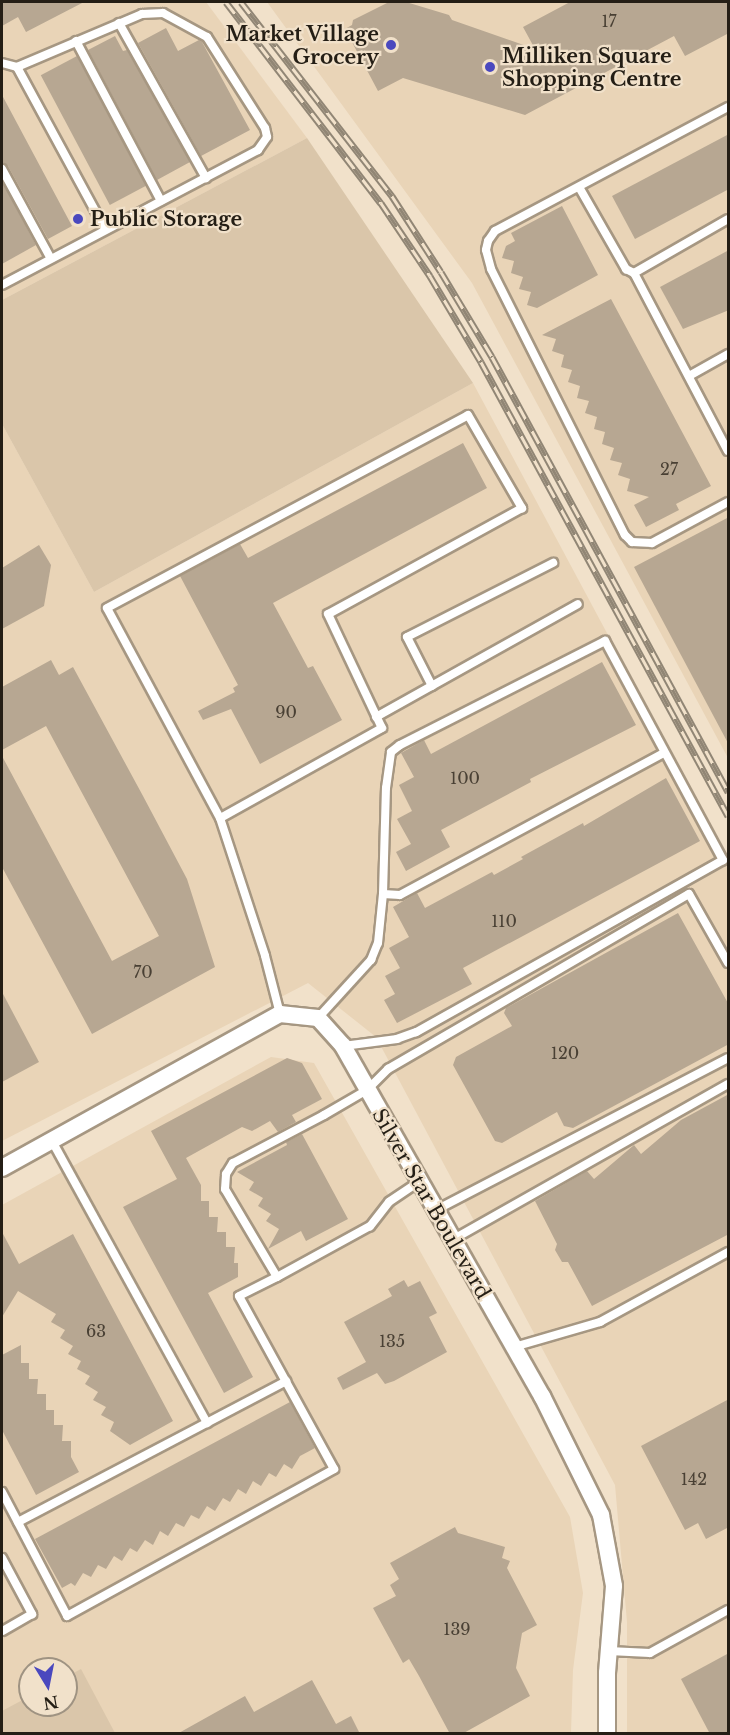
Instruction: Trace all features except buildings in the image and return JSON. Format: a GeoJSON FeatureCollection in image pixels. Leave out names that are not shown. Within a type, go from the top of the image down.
{"type":"FeatureCollection","features":[{"type":"Feature","properties":{"kind":"street"},"geometry":{"type":"LineString","coordinates":[[2,1168],[280,1014],[318,1018]]}},
{"type":"Feature","properties":{"kind":"street","name":"Silver Star Boulevard"},"geometry":{"type":"LineString","coordinates":[[318,1018],[344,1046],[366,1090],[557,1424],[602,1515],[614,1586],[605,1713],[607,1734]]}},
{"type":"Feature","properties":{"kind":"lane"},"geometry":{"type":"LineString","coordinates":[[2,63],[17,67],[142,14],[163,13],[207,37],[265,128],[267,137],[258,150],[2,283]]}},
{"type":"Feature","properties":{"kind":"lane"},"geometry":{"type":"LineString","coordinates":[[119,23],[206,178]]}},
{"type":"Feature","properties":{"kind":"lane"},"geometry":{"type":"LineString","coordinates":[[76,41],[161,201]]}},
{"type":"Feature","properties":{"kind":"lane"},"geometry":{"type":"LineString","coordinates":[[17,67],[105,230]]}},
{"type":"Feature","properties":{"kind":"lane"},"geometry":{"type":"LineString","coordinates":[[729,107],[495,231],[488,241],[486,250],[491,269],[626,535],[632,542],[652,543],[729,502]]}},
{"type":"Feature","properties":{"kind":"lane"},"geometry":{"type":"LineString","coordinates":[[2,170],[51,259]]}},
{"type":"Feature","properties":{"kind":"lane"},"geometry":{"type":"LineString","coordinates":[[579,187],[626,268],[634,273],[729,451]]}},
{"type":"Feature","properties":{"kind":"lane"},"geometry":{"type":"LineString","coordinates":[[634,273],[729,219]]}},
{"type":"Feature","properties":{"kind":"lane"},"geometry":{"type":"LineString","coordinates":[[689,376],[729,354]]}},
{"type":"Feature","properties":{"kind":"lane"},"geometry":{"type":"LineString","coordinates":[[220,818],[382,728],[328,614],[522,508],[468,415],[107,608],[220,818],[265,956],[280,1014]]}},
{"type":"Feature","properties":{"kind":"lane"},"geometry":{"type":"LineString","coordinates":[[432,686],[407,637],[553,562]]}},
{"type":"Feature","properties":{"kind":"lane"},"geometry":{"type":"LineString","coordinates":[[376,717],[579,604]]}},
{"type":"Feature","properties":{"kind":"lane"},"geometry":{"type":"LineString","coordinates":[[318,1018],[371,960],[378,943],[383,894],[386,788],[391,752],[400,745],[604,641],[723,860],[416,1032],[397,1039],[344,1046]]}},
{"type":"Feature","properties":{"kind":"lane"},"geometry":{"type":"LineString","coordinates":[[383,894],[400,895],[664,753]]}},
{"type":"Feature","properties":{"kind":"lane"},"geometry":{"type":"LineString","coordinates":[[277,1277],[225,1189],[226,1174],[233,1163],[366,1090],[388,1068],[689,894],[729,963]]}},
{"type":"Feature","properties":{"kind":"lane"},"geometry":{"type":"LineString","coordinates":[[436,1210],[729,1058]]}},
{"type":"Feature","properties":{"kind":"lane"},"geometry":{"type":"LineString","coordinates":[[452,1240],[729,1084]]}},
{"type":"Feature","properties":{"kind":"lane"},"geometry":{"type":"LineString","coordinates":[[52,1141],[207,1423]]}},
{"type":"Feature","properties":{"kind":"lane"},"geometry":{"type":"LineString","coordinates":[[2,1492],[67,1616],[334,1469],[239,1296],[370,1226],[389,1202],[420,1181]]}},
{"type":"Feature","properties":{"kind":"lane"},"geometry":{"type":"LineString","coordinates":[[514,1347],[600,1322],[729,1252]]}},
{"type":"Feature","properties":{"kind":"lane"},"geometry":{"type":"LineString","coordinates":[[18,1522],[286,1381]]}},
{"type":"Feature","properties":{"kind":"lane"},"geometry":{"type":"LineString","coordinates":[[2,1558],[32,1614],[2,1631]]}},
{"type":"Feature","properties":{"kind":"lane"},"geometry":{"type":"LineString","coordinates":[[609,1651],[650,1653],[729,1610]]}},
{"type":"Feature","properties":{"kind":"shaded area","name":"Public Storage"},"geometry":{"type":"Polygon","coordinates":[[[2,2],[206,2],[307,138],[2,300],[2,2]]]}},
{"type":"Feature","properties":{"kind":"shaded area"},"geometry":{"type":"Polygon","coordinates":[[[267,2],[728,2],[728,758],[472,283],[267,2]]]}},
{"type":"Feature","properties":{"kind":"shaded area"},"geometry":{"type":"Polygon","coordinates":[[[307,138],[473,383],[94,592],[2,424],[2,300],[307,138]]]}},
{"type":"Feature","properties":{"kind":"shaded area"},"geometry":{"type":"Polygon","coordinates":[[[473,383],[728,859],[728,1733],[627,1733],[627,1622],[615,1485],[376,1037],[308,983],[2,1141],[2,424],[94,592],[473,383]]]}},
{"type":"Feature","properties":{"kind":"shaded area"},"geometry":{"type":"Polygon","coordinates":[[[271,1057],[314,1063],[570,1517],[583,1593],[573,1670],[571,1733],[2,1733],[2,1205],[271,1057]]]}},
{"type":"Feature","properties":{"kind":"shaded area"},"geometry":{"type":"Polygon","coordinates":[[[81,1669],[115,1733],[2,1733],[2,1711],[18,1702],[18,1717],[78,1717],[78,1671],[81,1669]]]}},
{"type":"Feature","properties":{"kind":"railway"},"geometry":{"type":"LineString","coordinates":[[226,2],[381,203],[430,276],[481,362],[728,816]]}},
{"type":"Feature","properties":{"kind":"railway"},"geometry":{"type":"LineString","coordinates":[[241,2],[392,196],[441,272],[492,357],[728,792]]}},
{"type":"Feature","properties":{"kind":"place","name":"Market Village Grocery"},"geometry":{"type":"Point","coordinates":[391,45]}},
{"type":"Feature","properties":{"kind":"place","name":"Milliken Square Shopping Centre"},"geometry":{"type":"Point","coordinates":[490,67]}},
{"type":"Feature","properties":{"kind":"place","name":"Public Storage"},"geometry":{"type":"Point","coordinates":[78,219]}}]}
